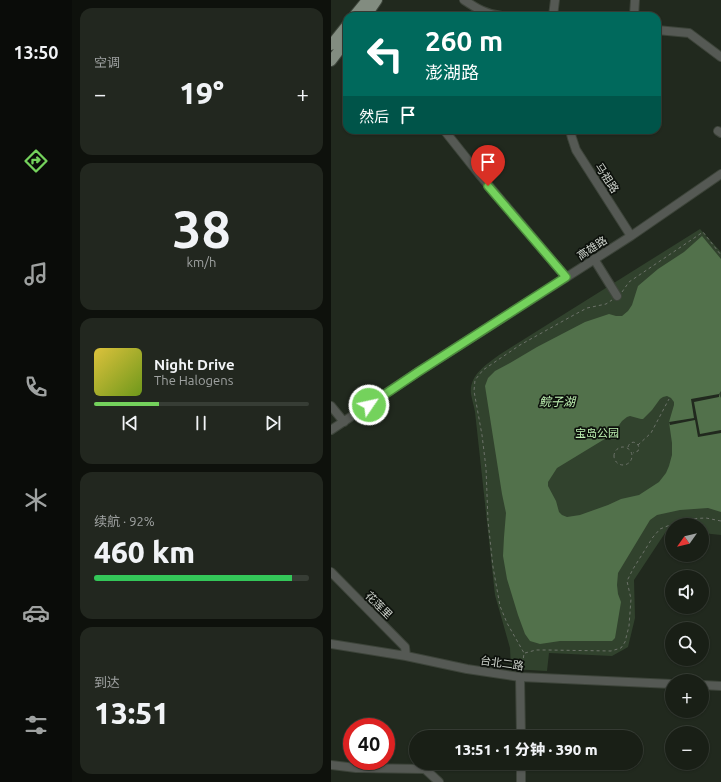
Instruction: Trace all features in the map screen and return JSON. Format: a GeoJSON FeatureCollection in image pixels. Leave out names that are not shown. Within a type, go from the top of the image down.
{"type":"FeatureCollection","features":[{"type":"Feature","properties":{"kind":"main road"},"geometry":{"type":"LineString","coordinates":[[357,12],[367,0]]}},
{"type":"Feature","properties":{"kind":"main road"},"geometry":{"type":"LineString","coordinates":[[369,12],[377,0]]}},
{"type":"Feature","properties":{"kind":"main road"},"geometry":{"type":"LineString","coordinates":[[331,45],[343,30]]}},
{"type":"Feature","properties":{"kind":"main road"},"geometry":{"type":"LineString","coordinates":[[331,61],[343,45]]}},
{"type":"Feature","properties":{"kind":"street"},"geometry":{"type":"LineString","coordinates":[[464,0],[478,10],[485,12]]}},
{"type":"Feature","properties":{"kind":"street"},"geometry":{"type":"LineString","coordinates":[[554,12],[555,0]]}},
{"type":"Feature","properties":{"kind":"street"},"geometry":{"type":"LineString","coordinates":[[634,12],[635,0]]}},
{"type":"Feature","properties":{"kind":"street"},"geometry":{"type":"LineString","coordinates":[[661,30],[689,33],[721,57]]}},
{"type":"Feature","properties":{"kind":"street"},"geometry":{"type":"LineString","coordinates":[[448,134],[479,174],[566,277]]}},
{"type":"Feature","properties":{"kind":"street","name":"马祖路"},"geometry":{"type":"LineString","coordinates":[[571,134],[576,150],[631,236]]}},
{"type":"Feature","properties":{"kind":"street","name":"高雄路"},"geometry":{"type":"LineString","coordinates":[[331,430],[418,372],[631,236],[721,174]]}},
{"type":"Feature","properties":{"kind":"street"},"geometry":{"type":"LineString","coordinates":[[594,260],[617,296]]}},
{"type":"Feature","properties":{"kind":"street"},"geometry":{"type":"LineString","coordinates":[[331,406],[344,422]]}},
{"type":"Feature","properties":{"kind":"street","name":"花莲里"},"geometry":{"type":"LineString","coordinates":[[331,572],[405,647],[406,656]]}},
{"type":"Feature","properties":{"kind":"street","name":"台北二路"},"geometry":{"type":"LineString","coordinates":[[331,644],[406,656],[467,669],[520,677],[665,684]]}},
{"type":"Feature","properties":{"kind":"street"},"geometry":{"type":"LineString","coordinates":[[520,677],[521,730]]}},
{"type":"Feature","properties":{"kind":"street"},"geometry":{"type":"LineString","coordinates":[[709,685],[721,686]]}},
{"type":"Feature","properties":{"kind":"street"},"geometry":{"type":"LineString","coordinates":[[331,765],[356,768],[425,769],[439,782]]}},
{"type":"Feature","properties":{"kind":"street"},"geometry":{"type":"LineString","coordinates":[[521,770],[521,782]]}},
{"type":"Feature","properties":{"kind":"path"},"geometry":{"type":"LineString","coordinates":[[520,677],[524,653],[507,623],[500,606],[493,567],[488,521],[486,468],[482,434],[474,391],[475,380],[483,370],[520,345],[587,308],[611,302],[623,291],[629,282],[703,232],[721,255]]}},
{"type":"Feature","properties":{"kind":"path"},"geometry":{"type":"LineString","coordinates":[[633,453],[638,451],[639,445],[651,433],[669,399]]}},
{"type":"Feature","properties":{"kind":"path"},"geometry":{"type":"LineString","coordinates":[[628,448],[629,444],[632,442],[639,445]]}},
{"type":"Feature","properties":{"kind":"path"},"geometry":{"type":"LineString","coordinates":[[623,446],[628,448],[633,453],[632,460],[628,464],[621,465],[616,462],[614,456],[615,451],[620,447],[623,446]]}},
{"type":"Feature","properties":{"kind":"path"},"geometry":{"type":"LineString","coordinates":[[524,653],[536,650],[611,651],[621,648],[625,642],[629,626],[631,599],[627,581],[633,568],[659,529],[685,520],[706,518],[721,522]]}},
{"type":"Feature","properties":{"kind":"green space","name":"鲩子湖"},"geometry":{"type":"Polygon","coordinates":[[[700,229],[721,252],[721,535],[709,534],[709,518],[665,518],[665,533],[634,580],[635,618],[628,647],[612,656],[549,653],[547,671],[511,669],[510,648],[495,595],[475,412],[471,394],[473,381],[479,371],[499,355],[700,229]]]}},
{"type":"Feature","properties":{"kind":"water","name":"鲩子湖"},"geometry":{"type":"Polygon","coordinates":[[[702,236],[721,259],[721,391],[719,394],[721,398],[721,512],[708,508],[680,510],[657,515],[650,520],[618,573],[617,585],[621,602],[615,638],[612,641],[560,641],[540,644],[530,641],[525,634],[518,615],[507,579],[503,556],[506,513],[485,386],[488,378],[495,371],[585,322],[609,314],[622,316],[632,305],[638,286],[658,269],[684,252],[702,236]],[[667,396],[660,399],[643,419],[630,416],[627,417],[608,437],[557,468],[548,482],[548,486],[556,501],[559,512],[562,515],[567,517],[580,515],[621,499],[639,495],[659,482],[666,473],[672,455],[669,422],[674,402],[667,396]]]}},
{"type":"Feature","properties":{"kind":"pier"},"geometry":{"type":"Polygon","coordinates":[[[719,394],[719,397],[694,402],[700,434],[721,430],[721,433],[698,437],[695,420],[670,425],[669,422],[694,418],[691,399],[719,394]]]}},
{"type":"Feature","properties":{"kind":"route"},"geometry":{"type":"LineString","coordinates":[[369,405],[566,277],[488,186]]}},
{"type":"Feature","properties":{"kind":"park label","name":"宝岛公园"},"geometry":{"type":"Point","coordinates":[597,433]}}]}
